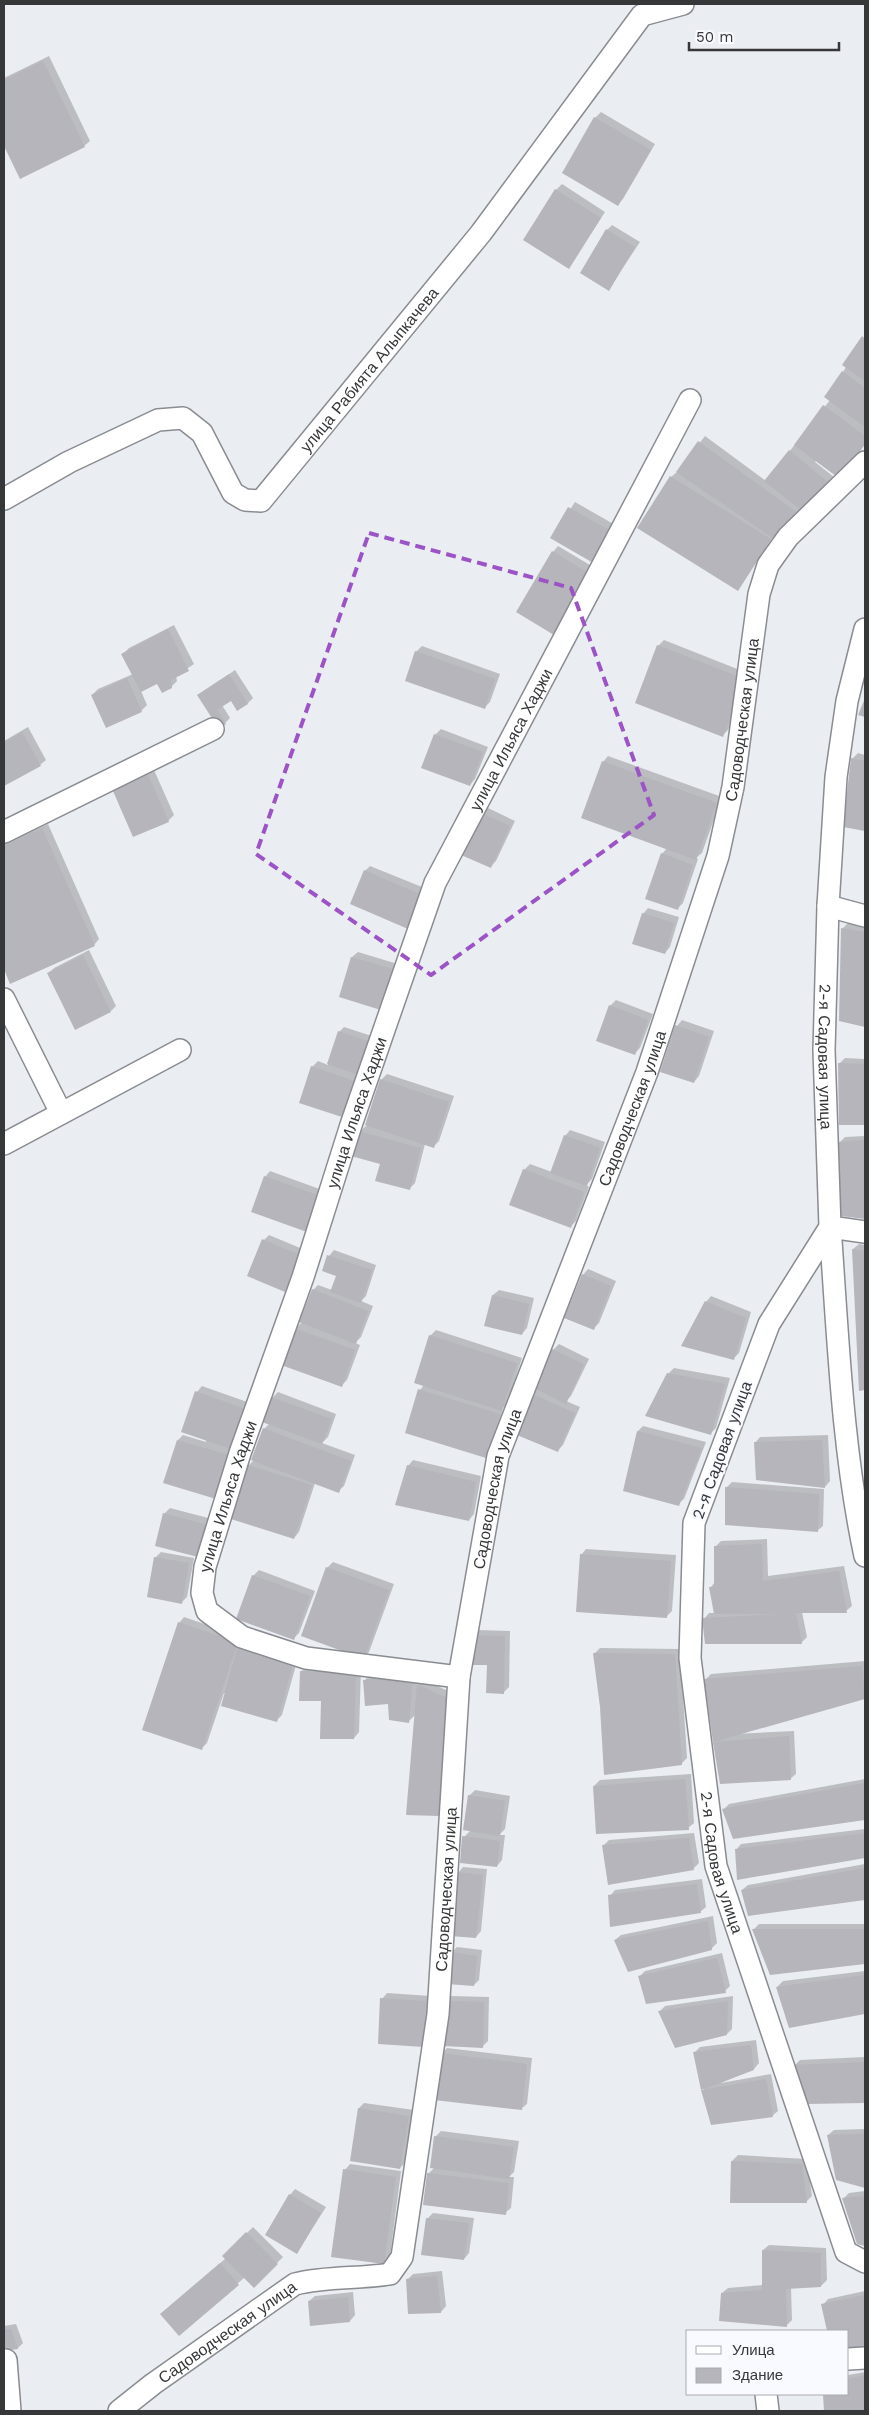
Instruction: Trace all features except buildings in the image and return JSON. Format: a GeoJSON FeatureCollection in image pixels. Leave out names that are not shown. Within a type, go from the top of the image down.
{"type":"FeatureCollection","features":[{"type":"Feature","properties":{"kind":"street","name":"улица Рабията Алыпкачева"},"geometry":{"type":"LineString","coordinates":[[4,499],[69,462],[158,420],[183,418],[202,434],[233,493],[245,500],[261,501],[481,233],[643,9],[683,4]]}},
{"type":"Feature","properties":{"kind":"street","name":"улица Ильяса Хаджи"},"geometry":{"type":"LineString","coordinates":[[458,1677],[306,1658],[242,1637],[207,1611],[202,1593],[205,1567],[240,1453],[303,1277],[351,1124],[435,883],[690,400]]}},
{"type":"Feature","properties":{"kind":"street","name":"Садоводческая улица"},"geometry":{"type":"LineString","coordinates":[[119,2411],[153,2384],[295,2284],[319,2278],[358,2279],[390,2274],[402,2257],[438,2014],[458,1677],[498,1456],[647,1072],[718,856],[733,787],[759,594],[768,565],[788,537],[865,462]]}},
{"type":"Feature","properties":{"kind":"street","name":"2-я Садовая улица"},"geometry":{"type":"LineString","coordinates":[[864,633],[847,701],[836,778],[828,906],[824,1050],[830,1226],[769,1324],[694,1523],[690,1658],[716,1866],[846,2252],[865,2262]]}},
{"type":"Feature","properties":{"kind":"street"},"geometry":{"type":"LineString","coordinates":[[4,832],[213,729]]}},
{"type":"Feature","properties":{"kind":"street"},"geometry":{"type":"LineString","coordinates":[[828,906],[865,916]]}},
{"type":"Feature","properties":{"kind":"street"},"geometry":{"type":"LineString","coordinates":[[4,999],[61,1113]]}},
{"type":"Feature","properties":{"kind":"street"},"geometry":{"type":"LineString","coordinates":[[4,1144],[180,1050]]}},
{"type":"Feature","properties":{"kind":"street"},"geometry":{"type":"LineString","coordinates":[[865,1232],[830,1226],[841,1376],[858,1521],[865,1556]]}},
{"type":"Feature","properties":{"kind":"street"},"geometry":{"type":"LineString","coordinates":[[849,2359],[865,2358]]}},
{"type":"Feature","properties":{"kind":"street"},"geometry":{"type":"LineString","coordinates":[[6,2360],[10,2411]]}},
{"type":"Feature","properties":{"kind":"street"},"geometry":{"type":"LineString","coordinates":[[766,2395],[768,2411]]}},
{"type":"Feature","properties":{"kind":"highlighted area"},"geometry":{"type":"Polygon","coordinates":[[[369,533],[571,588],[654,815],[431,975],[256,854],[369,533]]]}}]}
